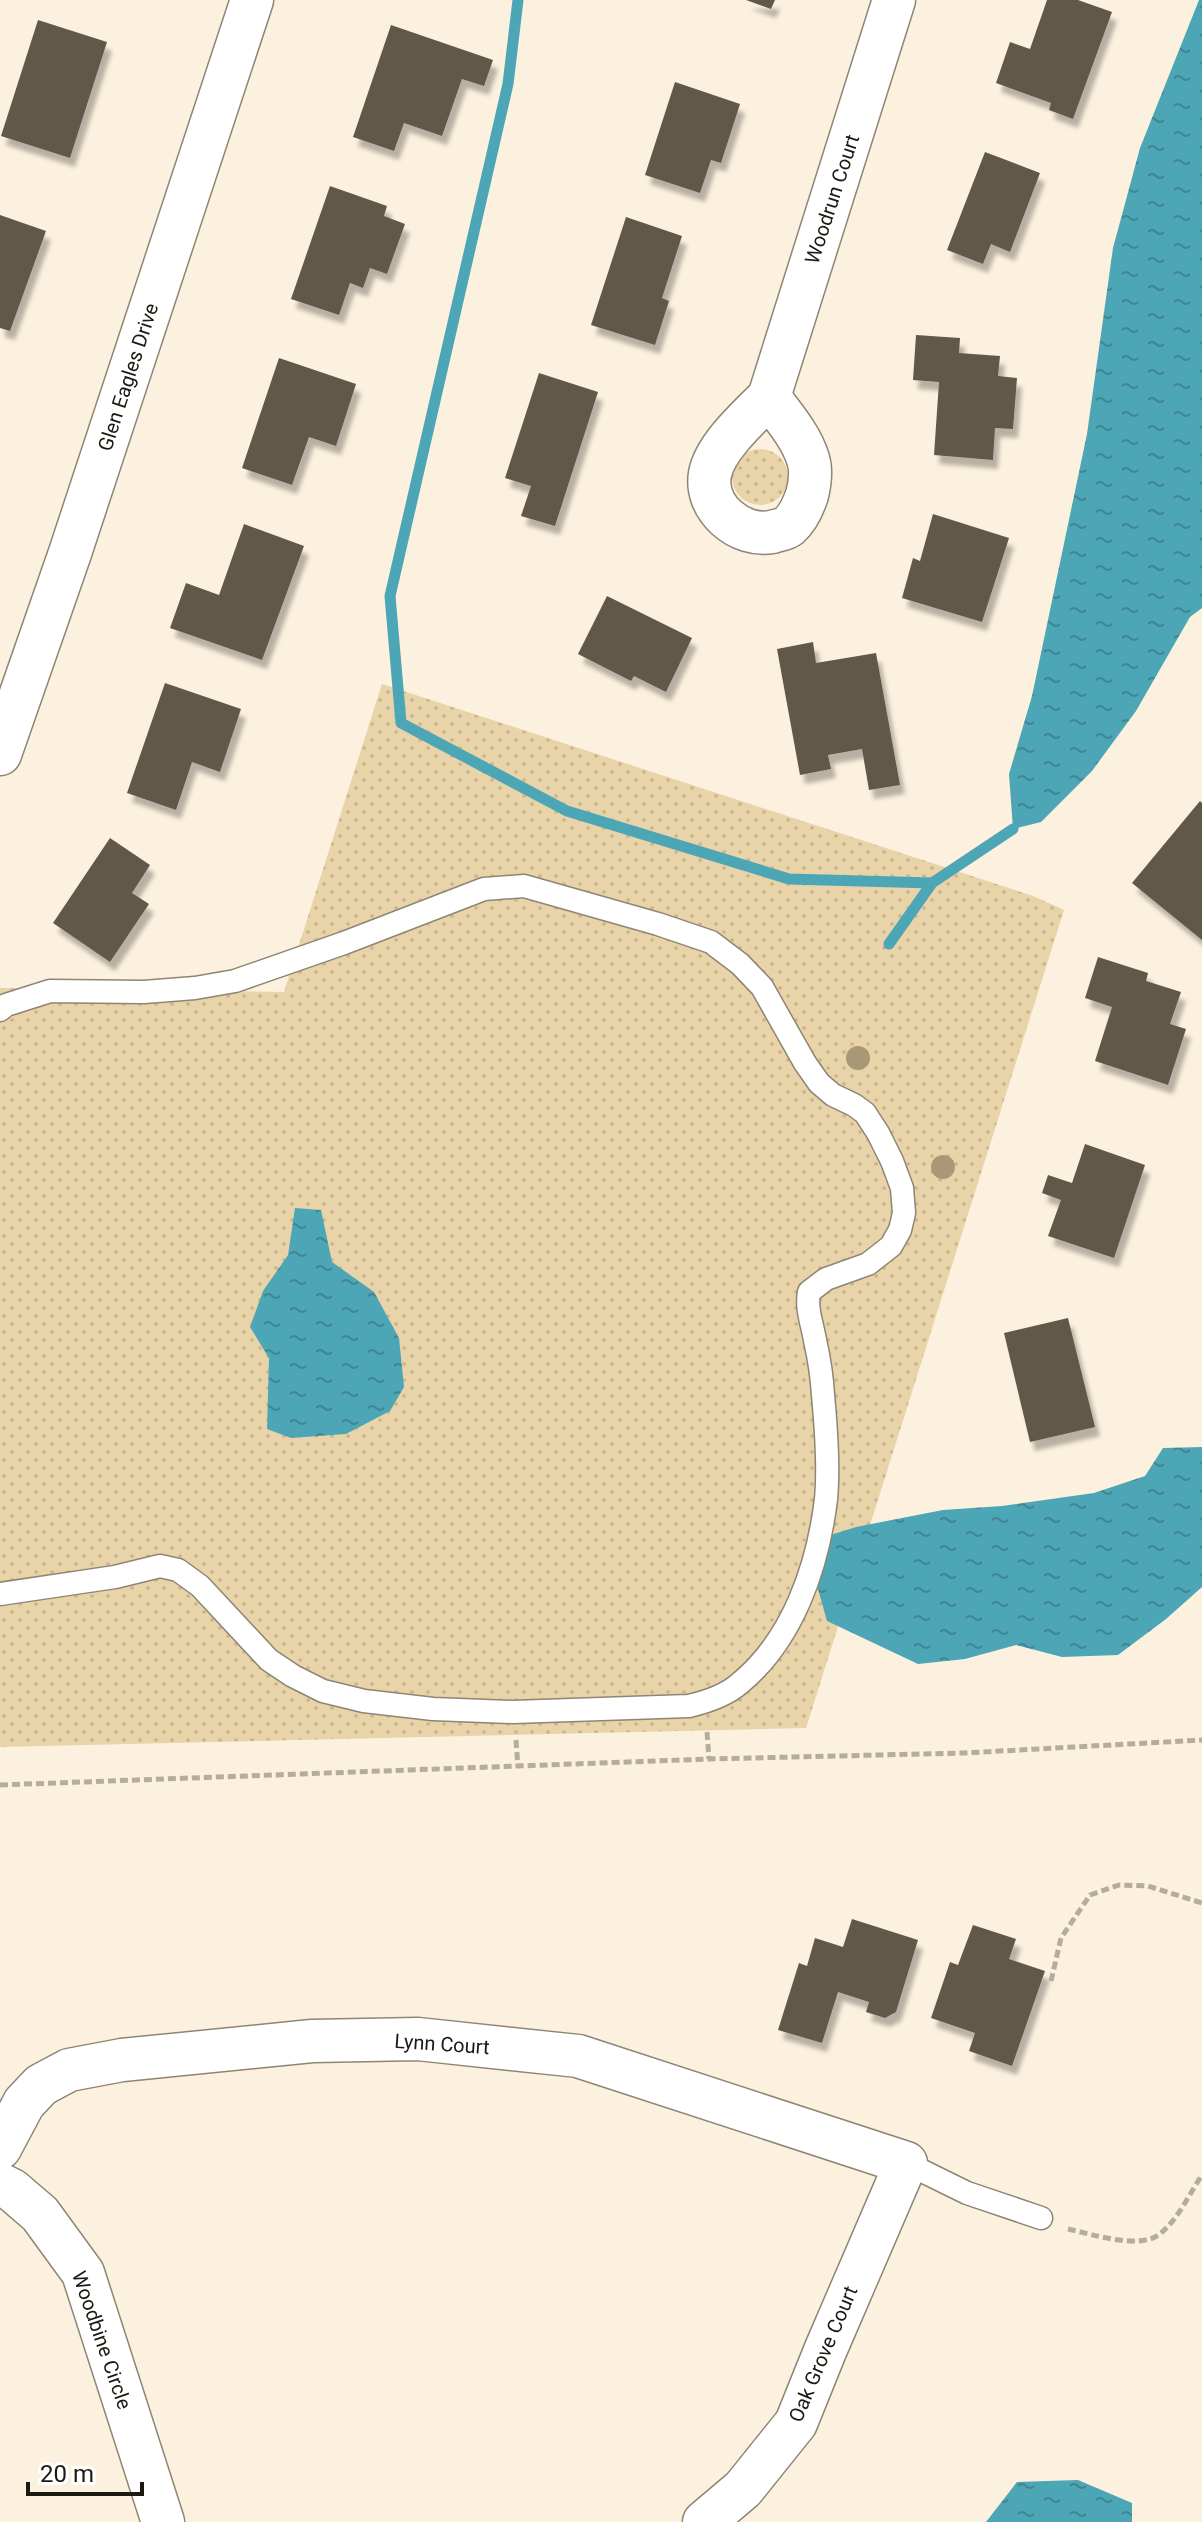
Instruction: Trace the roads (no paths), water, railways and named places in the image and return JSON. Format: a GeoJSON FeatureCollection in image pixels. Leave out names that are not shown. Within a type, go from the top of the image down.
{"type":"FeatureCollection","features":[{"type":"Feature","properties":{"kind":"street","name":"Glen Eagles Drive"},"geometry":{"type":"LineString","coordinates":[[0,754],[70,553],[252,0]]}},
{"type":"Feature","properties":{"kind":"street","name":"Woodrun Court"},"geometry":{"type":"LineString","coordinates":[[769,397],[894,0]]}},
{"type":"Feature","properties":{"kind":"street","name":"Lynn Court"},"geometry":{"type":"LineString","coordinates":[[0,2148],[24,2103],[41,2085],[69,2070],[122,2060],[312,2041],[418,2039],[578,2056],[906,2163]]}},
{"type":"Feature","properties":{"kind":"street","name":"Oak Grove Court"},"geometry":{"type":"LineString","coordinates":[[704,2522],[743,2489],[796,2423],[906,2163]]}},
{"type":"Feature","properties":{"kind":"street","name":"Woodbine Circle"},"geometry":{"type":"LineString","coordinates":[[0,2184],[40,2214],[83,2273],[163,2522]]}},
{"type":"Feature","properties":{"kind":"lane"},"geometry":{"type":"LineString","coordinates":[[0,1010],[6,1005],[50,991],[144,992],[235,981],[484,889],[524,886],[711,942],[740,964],[762,987],[819,1083],[833,1095],[865,1113],[878,1133],[902,1188],[904,1213],[900,1230],[891,1246],[868,1264],[826,1279],[809,1292],[806,1305],[823,1394],[827,1467],[826,1499],[816,1552],[802,1597],[784,1631],[763,1660],[739,1685],[714,1698],[689,1706],[527,1713],[433,1709],[364,1701],[323,1691],[269,1660],[200,1586],[178,1570],[160,1566],[115,1577],[0,1594]]}},
{"type":"Feature","properties":{"kind":"lane"},"geometry":{"type":"LineString","coordinates":[[906,2163],[967,2193],[1041,2218]]}},
{"type":"Feature","properties":{"kind":"water"},"geometry":{"type":"Polygon","coordinates":[[[1199,0],[1202,0],[1202,608],[1190,617],[1136,711],[1092,771],[1041,822],[1013,829],[1009,774],[1032,696],[1087,434],[1113,248],[1140,148],[1199,0]]]}},
{"type":"Feature","properties":{"kind":"water"},"geometry":{"type":"Polygon","coordinates":[[[295,1208],[321,1210],[332,1262],[374,1292],[399,1338],[404,1387],[390,1411],[346,1434],[291,1438],[267,1429],[269,1358],[250,1327],[263,1291],[288,1255],[295,1208]]]}},
{"type":"Feature","properties":{"kind":"water"},"geometry":{"type":"Polygon","coordinates":[[[1202,1447],[1202,1587],[1118,1655],[1062,1657],[1016,1645],[965,1659],[918,1664],[827,1621],[816,1582],[821,1538],[856,1527],[943,1510],[1002,1506],[1094,1493],[1145,1476],[1163,1448],[1202,1447]]]}},
{"type":"Feature","properties":{"kind":"water"},"geometry":{"type":"Polygon","coordinates":[[[1078,2480],[1132,2503],[1132,2522],[986,2522],[1017,2482],[1078,2480]]]}},
{"type":"Feature","properties":{"kind":"waterway"},"geometry":{"type":"LineString","coordinates":[[518,0],[508,84],[390,596],[401,723],[567,811],[789,879],[932,883],[1013,829]]}},
{"type":"Feature","properties":{"kind":"waterway"},"geometry":{"type":"LineString","coordinates":[[889,944],[932,883]]}}]}
